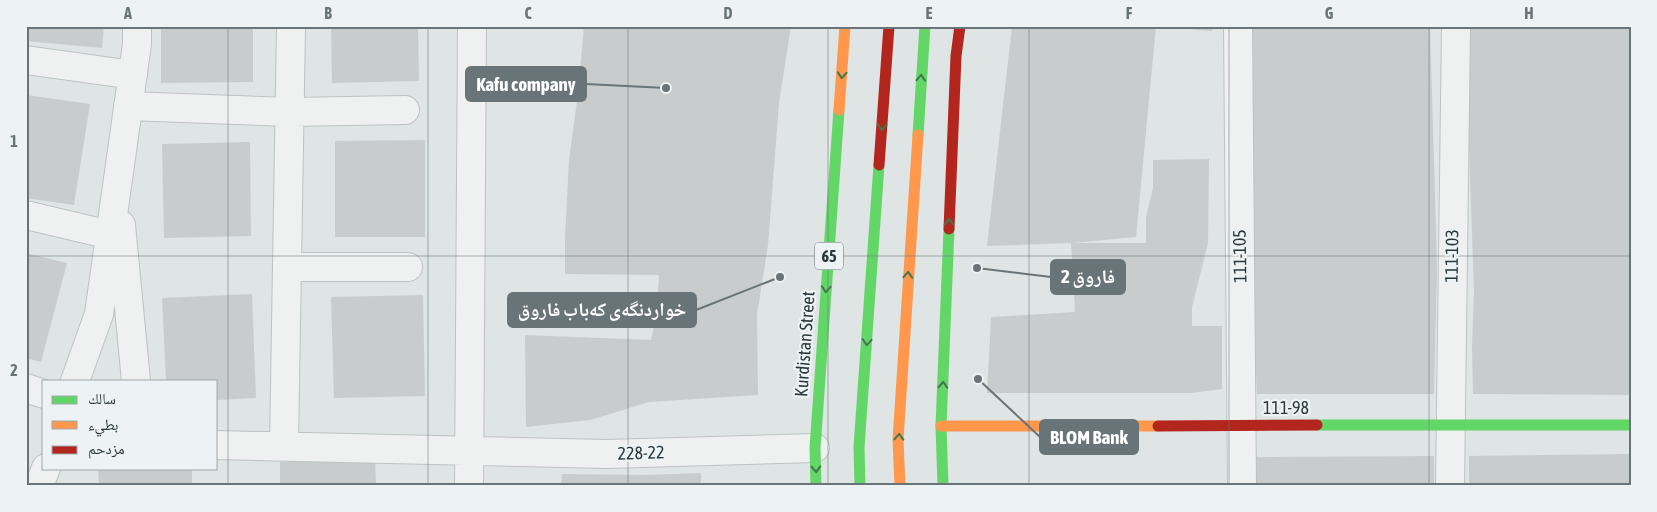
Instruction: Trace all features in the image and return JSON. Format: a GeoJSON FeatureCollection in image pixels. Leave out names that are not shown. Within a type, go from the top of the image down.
{"type":"FeatureCollection","features":[{"type":"Feature","properties":{"kind":"main road","name":"Kurdistan Street"},"geometry":{"type":"LineString","coordinates":[[816,486],[815,448],[845,26]]}},
{"type":"Feature","properties":{"kind":"main road"},"geometry":{"type":"LineString","coordinates":[[860,486],[860,447],[889,26]]}},
{"type":"Feature","properties":{"kind":"main road"},"geometry":{"type":"LineString","coordinates":[[900,486],[898,440],[925,26]]}},
{"type":"Feature","properties":{"kind":"main road"},"geometry":{"type":"LineString","coordinates":[[943,486],[941,426],[956,56],[960,26]]}},
{"type":"Feature","properties":{"kind":"main road","name":"111-98"},"geometry":{"type":"LineString","coordinates":[[941,426],[1631,425]]}},
{"type":"Feature","properties":{"kind":"street"},"geometry":{"type":"LineString","coordinates":[[75,380],[99,314],[128,106],[137,26]]}},
{"type":"Feature","properties":{"kind":"street"},"geometry":{"type":"LineString","coordinates":[[284,445],[289,267],[291,26]]}},
{"type":"Feature","properties":{"kind":"street"},"geometry":{"type":"LineString","coordinates":[[469,486],[472,26]]}},
{"type":"Feature","properties":{"kind":"street","name":"111-105"},"geometry":{"type":"LineString","coordinates":[[1238,26],[1242,486]]}},
{"type":"Feature","properties":{"kind":"street","name":"111-103"},"geometry":{"type":"LineString","coordinates":[[1450,486],[1456,26]]}},
{"type":"Feature","properties":{"kind":"street"},"geometry":{"type":"LineString","coordinates":[[26,60],[132,75]]}},
{"type":"Feature","properties":{"kind":"street"},"geometry":{"type":"LineString","coordinates":[[128,106],[290,112],[406,110]]}},
{"type":"Feature","properties":{"kind":"street"},"geometry":{"type":"LineString","coordinates":[[117,187],[136,380]]}},
{"type":"Feature","properties":{"kind":"street"},"geometry":{"type":"LineString","coordinates":[[26,215],[110,234]]}},
{"type":"Feature","properties":{"kind":"street"},"geometry":{"type":"LineString","coordinates":[[289,267],[408,267]]}},
{"type":"Feature","properties":{"kind":"street"},"geometry":{"type":"LineString","coordinates":[[26,388],[42,393]]}},
{"type":"Feature","properties":{"kind":"street","name":"228-22"},"geometry":{"type":"LineString","coordinates":[[218,445],[284,445],[468,452],[607,454],[815,448]]}},
{"type":"Feature","properties":{"kind":"street"},"geometry":{"type":"LineString","coordinates":[[39,486],[45,470]]}},
{"type":"Feature","properties":{"kind":"building"},"geometry":{"type":"Polygon","coordinates":[[[26,26],[104,26],[102,48],[26,41],[26,26]]]}},
{"type":"Feature","properties":{"kind":"building"},"geometry":{"type":"Polygon","coordinates":[[[161,26],[253,26],[253,82],[161,83],[161,26]]]}},
{"type":"Feature","properties":{"kind":"building"},"geometry":{"type":"Polygon","coordinates":[[[331,26],[418,26],[419,81],[332,83],[331,26]]]}},
{"type":"Feature","properties":{"kind":"building"},"geometry":{"type":"Polygon","coordinates":[[[584,26],[791,26],[779,103],[768,245],[757,315],[758,395],[649,402],[590,420],[526,427],[525,335],[651,340],[656,316],[659,275],[565,274],[569,160],[578,94],[584,26]]]}},
{"type":"Feature","properties":{"kind":"building"},"geometry":{"type":"Polygon","coordinates":[[[1012,26],[1156,26],[1136,237],[1073,243],[1146,243],[1146,217],[1153,188],[1153,160],[1209,159],[1208,243],[1192,307],[1192,326],[1222,326],[1222,389],[1191,393],[987,393],[991,317],[1075,312],[1071,243],[987,246],[1012,26]]]}},
{"type":"Feature","properties":{"kind":"building"},"geometry":{"type":"Polygon","coordinates":[[[1176,26],[1213,26],[1212,31],[1176,28],[1176,26]]]}},
{"type":"Feature","properties":{"kind":"building"},"geometry":{"type":"Polygon","coordinates":[[[1251,26],[1430,26],[1437,267],[1434,394],[1257,394],[1254,335],[1251,26]]]}},
{"type":"Feature","properties":{"kind":"building"},"geometry":{"type":"Polygon","coordinates":[[[1470,26],[1631,26],[1631,395],[1473,394],[1474,291],[1468,118],[1470,26]]]}},
{"type":"Feature","properties":{"kind":"building"},"geometry":{"type":"Polygon","coordinates":[[[26,95],[90,104],[74,205],[26,198],[26,95]]]}},
{"type":"Feature","properties":{"kind":"building"},"geometry":{"type":"Polygon","coordinates":[[[425,140],[425,237],[335,237],[335,141],[425,140]]]}},
{"type":"Feature","properties":{"kind":"building"},"geometry":{"type":"Polygon","coordinates":[[[250,142],[251,236],[164,238],[162,144],[250,142]]]}},
{"type":"Feature","properties":{"kind":"building"},"geometry":{"type":"Polygon","coordinates":[[[26,253],[67,263],[41,362],[26,358],[26,253]]]}},
{"type":"Feature","properties":{"kind":"building"},"geometry":{"type":"Polygon","coordinates":[[[252,294],[256,398],[218,400],[218,380],[166,380],[162,298],[252,294]]]}},
{"type":"Feature","properties":{"kind":"building"},"geometry":{"type":"Polygon","coordinates":[[[423,295],[425,396],[334,398],[331,297],[423,295]]]}},
{"type":"Feature","properties":{"kind":"building"},"geometry":{"type":"Polygon","coordinates":[[[1631,454],[1631,486],[1469,486],[1469,456],[1631,454]]]}},
{"type":"Feature","properties":{"kind":"building"},"geometry":{"type":"Polygon","coordinates":[[[1434,456],[1434,486],[1256,486],[1254,457],[1434,456]]]}},
{"type":"Feature","properties":{"kind":"building"},"geometry":{"type":"Polygon","coordinates":[[[375,460],[376,486],[280,486],[280,462],[375,460]]]}},
{"type":"Feature","properties":{"kind":"building"},"geometry":{"type":"Polygon","coordinates":[[[98,470],[192,470],[192,486],[99,486],[98,470]]]}},
{"type":"Feature","properties":{"kind":"building"},"geometry":{"type":"Polygon","coordinates":[[[701,473],[701,486],[561,486],[562,474],[646,475],[701,473]]]}},
{"type":"Feature","properties":{"kind":"traffic: fast"},"geometry":{"type":"LineString","coordinates":[[918,135],[925,26]]}},
{"type":"Feature","properties":{"kind":"traffic: fast"},"geometry":{"type":"LineString","coordinates":[[816,486],[815,448],[839,110]]}},
{"type":"Feature","properties":{"kind":"traffic: fast"},"geometry":{"type":"LineString","coordinates":[[860,486],[859,447],[879,165]]}},
{"type":"Feature","properties":{"kind":"traffic: fast"},"geometry":{"type":"LineString","coordinates":[[943,486],[941,426],[949,229]]}},
{"type":"Feature","properties":{"kind":"traffic: fast"},"geometry":{"type":"LineString","coordinates":[[1317,425],[1631,425]]}},
{"type":"Feature","properties":{"kind":"traffic: slow"},"geometry":{"type":"LineString","coordinates":[[839,110],[845,26]]}},
{"type":"Feature","properties":{"kind":"traffic: slow"},"geometry":{"type":"LineString","coordinates":[[900,486],[898,440],[918,135]]}},
{"type":"Feature","properties":{"kind":"traffic: slow"},"geometry":{"type":"LineString","coordinates":[[941,426],[1158,426]]}},
{"type":"Feature","properties":{"kind":"traffic: jam"},"geometry":{"type":"LineString","coordinates":[[879,165],[889,26]]}},
{"type":"Feature","properties":{"kind":"traffic: jam"},"geometry":{"type":"LineString","coordinates":[[949,229],[956,56],[960,26]]}},
{"type":"Feature","properties":{"kind":"traffic: jam"},"geometry":{"type":"LineString","coordinates":[[1158,426],[1317,425]]}},
{"type":"Feature","properties":{"kind":"place","name":"Kafu company"},"geometry":{"type":"Point","coordinates":[666,88]}},
{"type":"Feature","properties":{"kind":"place","name":"فاروق 2"},"geometry":{"type":"Point","coordinates":[977,268]}},
{"type":"Feature","properties":{"kind":"place","name":"خواردنگەی کەباب فاروق"},"geometry":{"type":"Point","coordinates":[780,277]}},
{"type":"Feature","properties":{"kind":"place","name":"BLOM Bank"},"geometry":{"type":"Point","coordinates":[978,379]}}]}
